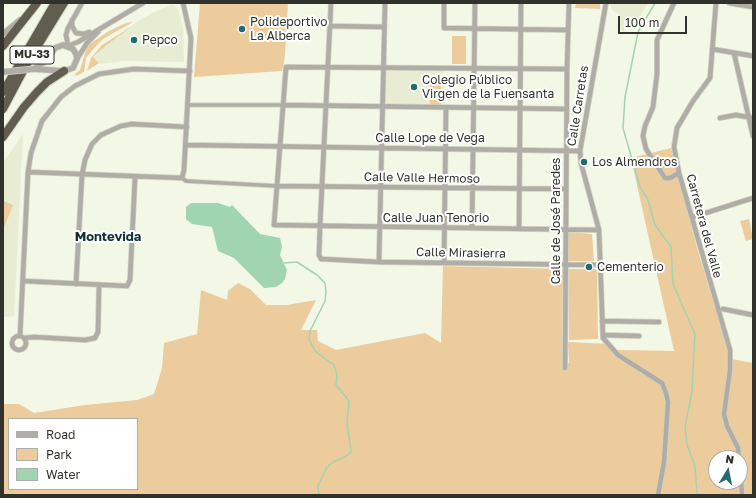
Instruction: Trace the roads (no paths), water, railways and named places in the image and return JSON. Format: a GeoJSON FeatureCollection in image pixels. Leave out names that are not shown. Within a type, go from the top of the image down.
{"type":"FeatureCollection","features":[{"type":"Feature","properties":{"kind":"highway"},"geometry":{"type":"LineString","coordinates":[[3,46],[37,3]]}},
{"type":"Feature","properties":{"kind":"highway","name":"MU-33"},"geometry":{"type":"LineString","coordinates":[[3,92],[55,3]]}},
{"type":"Feature","properties":{"kind":"highway","name":"MU-33"},"geometry":{"type":"LineString","coordinates":[[3,109],[29,60],[64,3]]}},
{"type":"Feature","properties":{"kind":"highway"},"geometry":{"type":"LineString","coordinates":[[3,137],[24,107],[37,92],[61,71]]}},
{"type":"Feature","properties":{"kind":"street"},"geometry":{"type":"LineString","coordinates":[[77,59],[73,49],[68,45],[66,35],[72,20],[82,3]]}},
{"type":"Feature","properties":{"kind":"street"},"geometry":{"type":"LineString","coordinates":[[34,69],[43,64],[51,55],[52,51],[59,46],[78,42],[143,3]]}},
{"type":"Feature","properties":{"kind":"street"},"geometry":{"type":"LineString","coordinates":[[182,178],[184,176],[186,145],[191,38],[183,3]]}},
{"type":"Feature","properties":{"kind":"street"},"geometry":{"type":"LineString","coordinates":[[320,226],[331,3]]}},
{"type":"Feature","properties":{"kind":"street"},"geometry":{"type":"LineString","coordinates":[[379,262],[378,228],[381,187],[384,3]]}},
{"type":"Feature","properties":{"kind":"street"},"geometry":{"type":"LineString","coordinates":[[444,3],[444,28],[568,30]]}},
{"type":"Feature","properties":{"kind":"street"},"geometry":{"type":"LineString","coordinates":[[472,228],[475,3]]}},
{"type":"Feature","properties":{"kind":"street"},"geometry":{"type":"LineString","coordinates":[[519,229],[521,3]]}},
{"type":"Feature","properties":{"kind":"street","name":"Calle de José Paredes"},"geometry":{"type":"LineString","coordinates":[[565,368],[566,69],[569,3]]}},
{"type":"Feature","properties":{"kind":"street","name":"Calle Carretas"},"geometry":{"type":"LineString","coordinates":[[603,336],[601,265],[598,230],[581,163],[580,151],[606,3]]}},
{"type":"Feature","properties":{"kind":"street"},"geometry":{"type":"LineString","coordinates":[[674,3],[657,40],[653,107],[645,126],[643,136],[646,148],[665,178],[670,178],[679,173]]}},
{"type":"Feature","properties":{"kind":"street","name":"Carretera del Valle"},"geometry":{"type":"LineString","coordinates":[[716,3],[710,78],[692,101],[677,128],[674,147],[679,173],[693,216],[730,350],[730,370],[724,414],[727,426],[738,450]]}},
{"type":"Feature","properties":{"kind":"street"},"geometry":{"type":"LineString","coordinates":[[729,3],[753,7]]}},
{"type":"Feature","properties":{"kind":"street"},"geometry":{"type":"LineString","coordinates":[[3,34],[29,12]]}},
{"type":"Feature","properties":{"kind":"street"},"geometry":{"type":"LineString","coordinates":[[72,20],[74,30],[79,34],[84,34],[107,24]]}},
{"type":"Feature","properties":{"kind":"street"},"geometry":{"type":"LineString","coordinates":[[3,72],[34,69],[61,71],[73,68],[87,43],[107,24]]}},
{"type":"Feature","properties":{"kind":"street"},"geometry":{"type":"LineString","coordinates":[[330,26],[384,27]]}},
{"type":"Feature","properties":{"kind":"street"},"geometry":{"type":"LineString","coordinates":[[712,49],[753,56]]}},
{"type":"Feature","properties":{"kind":"street"},"geometry":{"type":"LineString","coordinates":[[734,53],[751,118],[753,136]]}},
{"type":"Feature","properties":{"kind":"street"},"geometry":{"type":"LineString","coordinates":[[51,55],[52,64],[61,71]]}},
{"type":"Feature","properties":{"kind":"street"},"geometry":{"type":"LineString","coordinates":[[28,172],[135,178],[182,178],[186,181],[277,186],[286,67],[566,69]]}},
{"type":"Feature","properties":{"kind":"street"},"geometry":{"type":"LineString","coordinates":[[20,336],[28,172],[31,153],[42,121],[57,102],[75,86],[99,74],[116,70],[134,69],[190,72]]}},
{"type":"Feature","properties":{"kind":"street"},"geometry":{"type":"LineString","coordinates":[[188,105],[566,109]]}},
{"type":"Feature","properties":{"kind":"street"},"geometry":{"type":"LineString","coordinates":[[444,263],[446,108]]}},
{"type":"Feature","properties":{"kind":"street"},"geometry":{"type":"LineString","coordinates":[[720,118],[736,115],[751,118]]}},
{"type":"Feature","properties":{"kind":"street"},"geometry":{"type":"LineString","coordinates":[[76,284],[82,175],[85,160],[92,144],[101,135],[114,128],[132,124],[187,127]]}},
{"type":"Feature","properties":{"kind":"street","name":"Calle Lope de Vega"},"geometry":{"type":"LineString","coordinates":[[186,145],[580,151]]}},
{"type":"Feature","properties":{"kind":"street"},"geometry":{"type":"LineString","coordinates":[[23,281],[100,286],[123,286],[129,284],[135,178]]}},
{"type":"Feature","properties":{"kind":"street","name":"Calle Valle Hermoso"},"geometry":{"type":"LineString","coordinates":[[277,186],[566,189]]}},
{"type":"Feature","properties":{"kind":"street","name":"Calle Juan Tenorio"},"geometry":{"type":"LineString","coordinates":[[277,186],[274,226],[598,230]]}},
{"type":"Feature","properties":{"kind":"street"},"geometry":{"type":"LineString","coordinates":[[693,216],[753,198]]}},
{"type":"Feature","properties":{"kind":"street","name":"Calle Mirasierra"},"geometry":{"type":"LineString","coordinates":[[320,226],[319,255],[321,259],[379,262],[601,265]]}},
{"type":"Feature","properties":{"kind":"street"},"geometry":{"type":"LineString","coordinates":[[25,338],[27,344],[24,349],[16,350],[12,343],[14,338],[20,336],[25,338],[34,337],[85,340],[95,338],[98,332],[100,286]]}},
{"type":"Feature","properties":{"kind":"street"},"geometry":{"type":"LineString","coordinates":[[723,309],[753,315]]}},
{"type":"Feature","properties":{"kind":"street"},"geometry":{"type":"LineString","coordinates":[[602,321],[659,322]]}},
{"type":"Feature","properties":{"kind":"street"},"geometry":{"type":"LineString","coordinates":[[639,336],[603,336],[603,338],[618,355],[654,377],[662,384],[668,402],[664,462],[658,495]]}},
{"type":"Feature","properties":{"kind":"water"},"geometry":{"type":"Polygon","coordinates":[[[191,203],[218,203],[230,207],[232,205],[260,234],[280,238],[282,247],[280,255],[287,270],[285,279],[282,283],[276,287],[264,288],[234,258],[218,251],[212,227],[192,224],[186,219],[186,207],[191,203]]]}},
{"type":"Feature","properties":{"kind":"waterway"},"geometry":{"type":"LineString","coordinates":[[655,3],[638,32],[625,97],[623,128],[640,187],[648,200],[655,225],[671,247],[673,284],[695,334],[692,391],[685,427],[687,445],[695,466],[697,495]]}},
{"type":"Feature","properties":{"kind":"waterway"},"geometry":{"type":"LineString","coordinates":[[284,263],[297,262],[317,275],[325,283],[325,301],[310,331],[309,339],[315,351],[334,365],[337,375],[336,385],[349,401],[347,422],[351,452],[327,467],[318,486],[319,495]]}},
{"type":"Feature","properties":{"kind":"place","name":"Polideportivo La Alberca"},"geometry":{"type":"Point","coordinates":[242,29]}},
{"type":"Feature","properties":{"kind":"place","name":"Pepco"},"geometry":{"type":"Point","coordinates":[134,40]}},
{"type":"Feature","properties":{"kind":"place","name":"Colegio Público Virgen de la Fuensanta"},"geometry":{"type":"Point","coordinates":[414,87]}},
{"type":"Feature","properties":{"kind":"place","name":"Los Almendros"},"geometry":{"type":"Point","coordinates":[584,162]}},
{"type":"Feature","properties":{"kind":"place","name":"Cementerio"},"geometry":{"type":"Point","coordinates":[589,267]}},
{"type":"Feature","properties":{"kind":"district","name":"Montevida"},"geometry":{"type":"Point","coordinates":[108,237]}}]}
